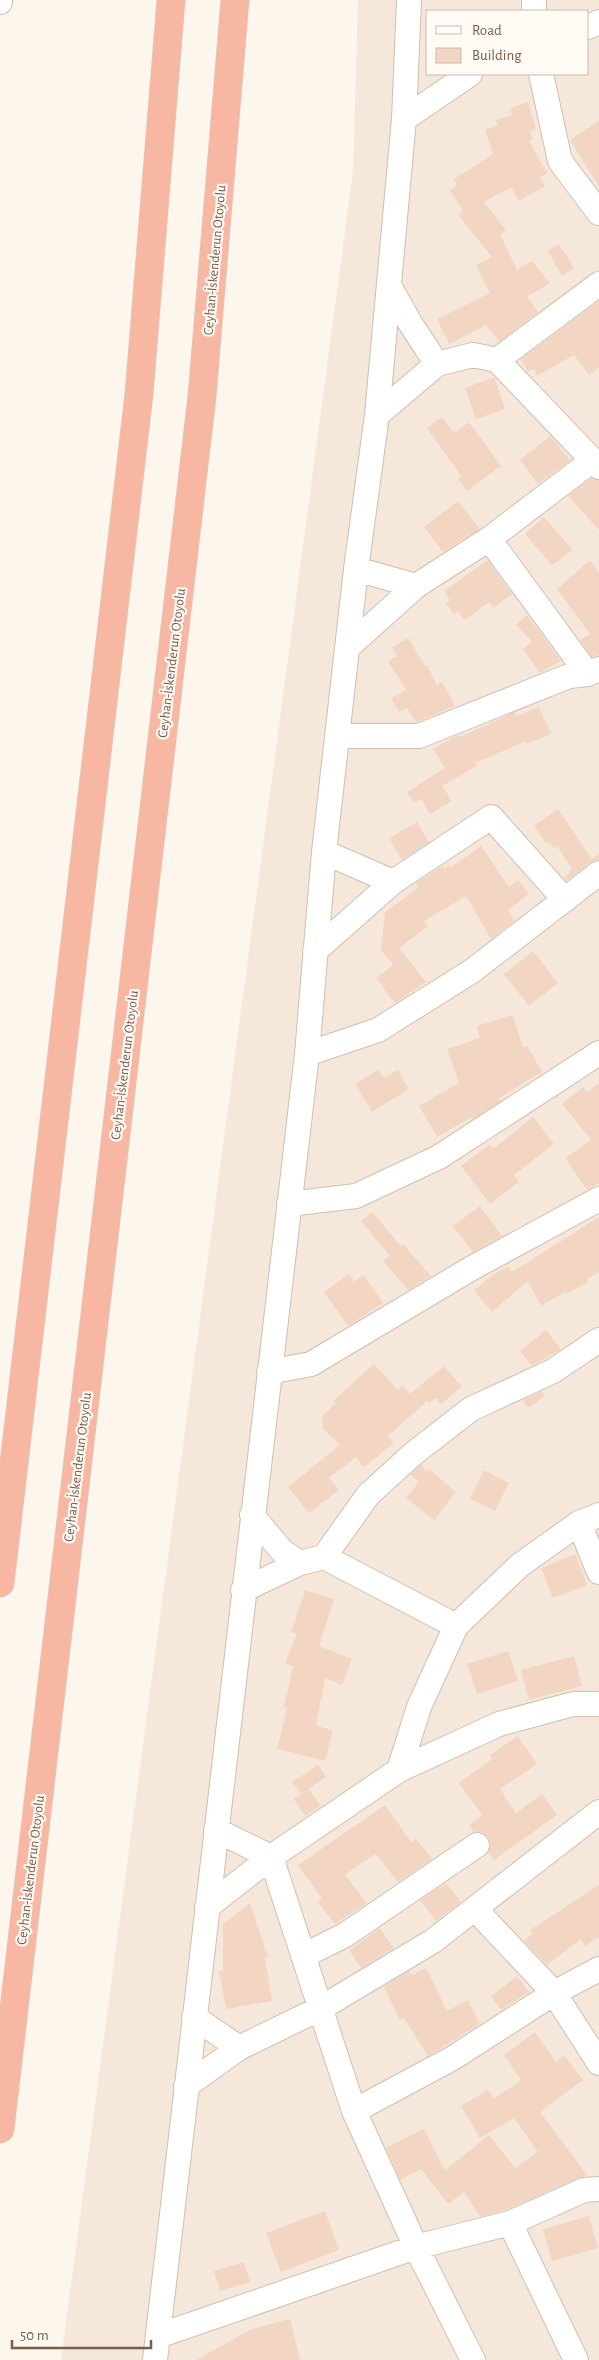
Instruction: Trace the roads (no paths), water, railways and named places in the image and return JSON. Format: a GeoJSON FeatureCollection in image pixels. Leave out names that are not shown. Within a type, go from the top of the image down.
{"type":"FeatureCollection","features":[{"type":"Feature","properties":{"kind":"highway"},"geometry":{"type":"LineString","coordinates":[[0,1582],[139,394],[171,0]]}},
{"type":"Feature","properties":{"kind":"highway","name":"Ceyhan-İskenderun Otoyolu"},"geometry":{"type":"LineString","coordinates":[[0,2129],[202,396],[235,0]]}},
{"type":"Feature","properties":{"kind":"street"},"geometry":{"type":"LineString","coordinates":[[155,2360],[306,1054],[324,852],[356,569],[377,415],[404,119],[418,36],[409,0]]}},
{"type":"Feature","properties":{"kind":"street"},"geometry":{"type":"LineString","coordinates":[[404,119],[469,75]]}},
{"type":"Feature","properties":{"kind":"street"},"geometry":{"type":"LineString","coordinates":[[541,75],[560,161],[599,213]]}},
{"type":"Feature","properties":{"kind":"street"},"geometry":{"type":"LineString","coordinates":[[497,360],[599,284]]}},
{"type":"Feature","properties":{"kind":"street"},"geometry":{"type":"LineString","coordinates":[[390,287],[410,323],[437,364]]}},
{"type":"Feature","properties":{"kind":"street"},"geometry":{"type":"LineString","coordinates":[[348,647],[416,586],[489,539],[596,463],[497,360],[473,355],[437,364],[377,415]]}},
{"type":"Feature","properties":{"kind":"street"},"geometry":{"type":"LineString","coordinates":[[338,736],[419,736],[569,676],[593,672],[489,539]]}},
{"type":"Feature","properties":{"kind":"street"},"geometry":{"type":"LineString","coordinates":[[356,569],[416,586]]}},
{"type":"Feature","properties":{"kind":"street"},"geometry":{"type":"LineString","coordinates":[[315,951],[393,882],[491,817],[565,900]]}},
{"type":"Feature","properties":{"kind":"street"},"geometry":{"type":"LineString","coordinates":[[324,852],[393,882]]}},
{"type":"Feature","properties":{"kind":"street"},"geometry":{"type":"LineString","coordinates":[[306,1054],[378,1030],[472,971],[599,874]]}},
{"type":"Feature","properties":{"kind":"street"},"geometry":{"type":"LineString","coordinates":[[289,1204],[356,1196],[439,1157],[599,1053]]}},
{"type":"Feature","properties":{"kind":"street"},"geometry":{"type":"LineString","coordinates":[[269,1372],[311,1364],[472,1268],[599,1199]]}},
{"type":"Feature","properties":{"kind":"street"},"geometry":{"type":"LineString","coordinates":[[243,1590],[300,1563],[324,1557],[368,1495],[413,1454],[471,1409],[553,1371],[599,1340]]}},
{"type":"Feature","properties":{"kind":"street"},"geometry":{"type":"LineString","coordinates":[[252,1515],[282,1551],[300,1563]]}},
{"type":"Feature","properties":{"kind":"street"},"geometry":{"type":"LineString","coordinates":[[400,1770],[419,1708],[456,1626],[520,1565],[589,1519],[599,1572]]}},
{"type":"Feature","properties":{"kind":"street"},"geometry":{"type":"LineString","coordinates":[[324,1557],[456,1626]]}},
{"type":"Feature","properties":{"kind":"street"},"geometry":{"type":"LineString","coordinates":[[207,1907],[271,1857],[400,1770],[499,1724],[573,1704],[599,1704]]}},
{"type":"Feature","properties":{"kind":"street"},"geometry":{"type":"LineString","coordinates":[[186,2086],[239,2048],[321,2008],[432,1941],[599,1812]]}},
{"type":"Feature","properties":{"kind":"street"},"geometry":{"type":"LineString","coordinates":[[216,1830],[271,1857],[354,2111],[416,2247],[473,2360]]}},
{"type":"Feature","properties":{"kind":"street"},"geometry":{"type":"LineString","coordinates":[[304,1956],[345,1935],[477,1845]]}},
{"type":"Feature","properties":{"kind":"street"},"geometry":{"type":"LineString","coordinates":[[475,1909],[554,1993],[599,2063]]}},
{"type":"Feature","properties":{"kind":"street"},"geometry":{"type":"LineString","coordinates":[[354,2111],[453,2058],[554,1993],[599,1969]]}},
{"type":"Feature","properties":{"kind":"street"},"geometry":{"type":"LineString","coordinates":[[194,2017],[239,2048]]}},
{"type":"Feature","properties":{"kind":"street"},"geometry":{"type":"LineString","coordinates":[[158,2336],[416,2247],[510,2223],[584,2190],[599,2189]]}},
{"type":"Feature","properties":{"kind":"street"},"geometry":{"type":"LineString","coordinates":[[510,2223],[576,2360]]}}]}
